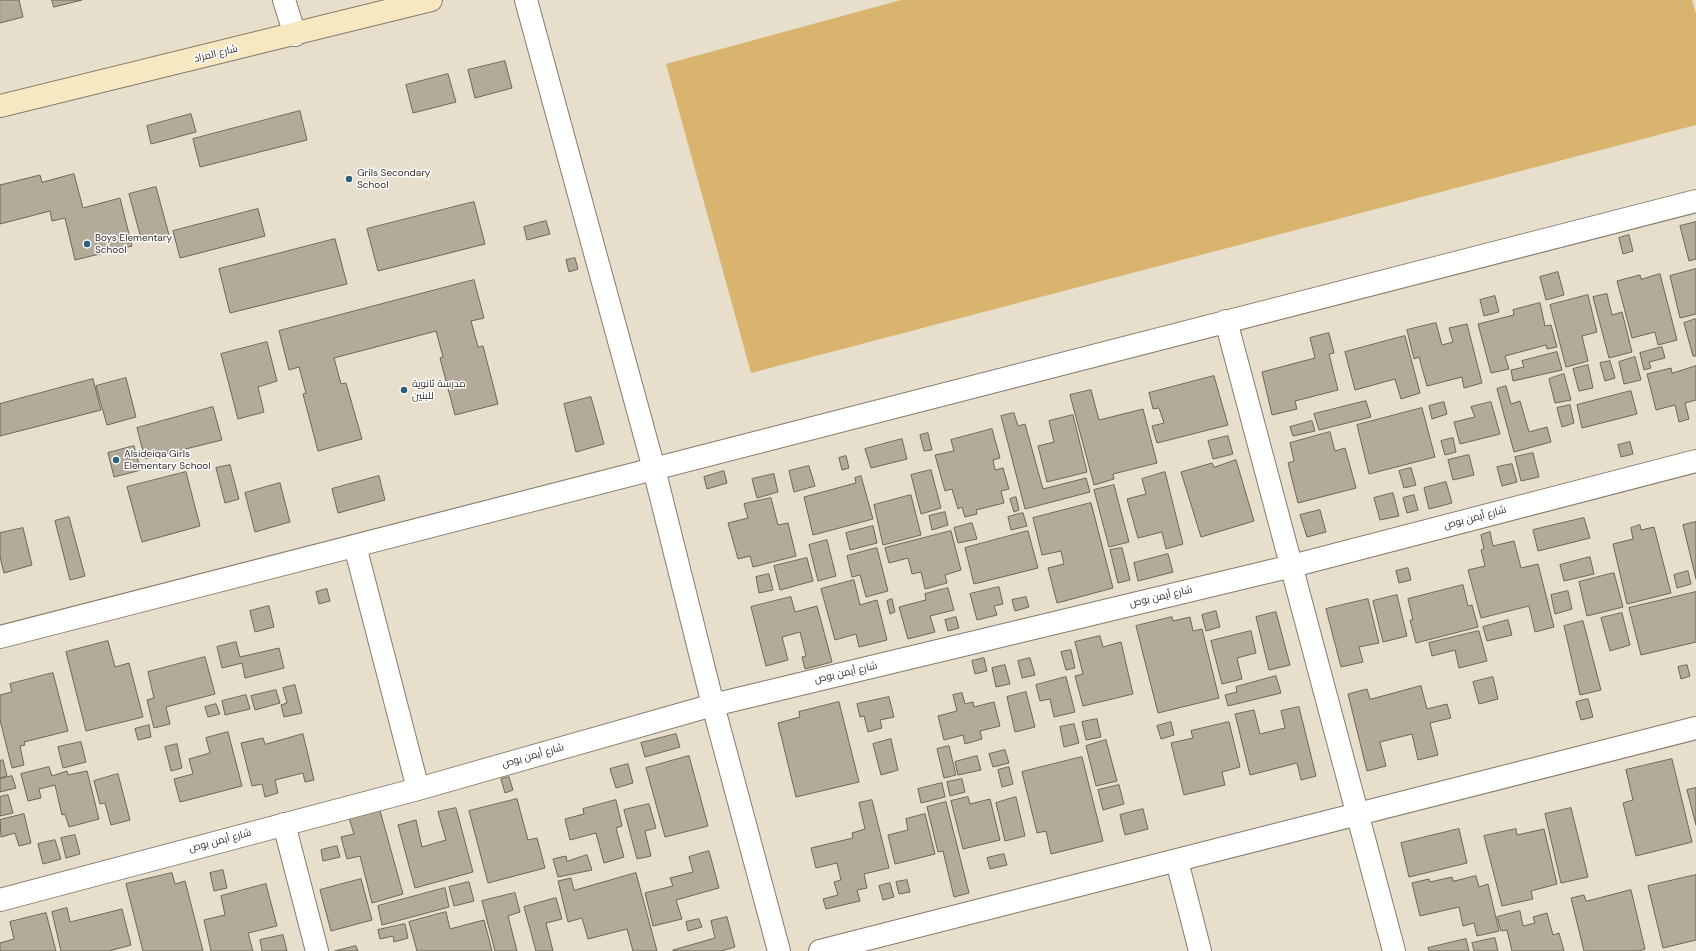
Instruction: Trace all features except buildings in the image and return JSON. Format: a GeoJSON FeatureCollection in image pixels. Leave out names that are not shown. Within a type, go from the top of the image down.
{"type":"FeatureCollection","features":[{"type":"Feature","properties":{"kind":"street"},"geometry":{"type":"LineString","coordinates":[[284,0],[295,35]]}},
{"type":"Feature","properties":{"kind":"street","name":"شارع المزاد"},"geometry":{"type":"LineString","coordinates":[[0,106],[295,35],[431,0]]}},
{"type":"Feature","properties":{"kind":"street"},"geometry":{"type":"LineString","coordinates":[[526,0],[654,469],[713,705],[779,951]]}},
{"type":"Feature","properties":{"kind":"street"},"geometry":{"type":"LineString","coordinates":[[0,637],[1696,200]]}},
{"type":"Feature","properties":{"kind":"street"},"geometry":{"type":"LineString","coordinates":[[1226,321],[1359,814],[1394,951]]}},
{"type":"Feature","properties":{"kind":"street","name":"شارع أيمن بوص"},"geometry":{"type":"LineString","coordinates":[[0,900],[418,789],[713,705],[1292,566],[1696,461]]}},
{"type":"Feature","properties":{"kind":"street"},"geometry":{"type":"LineString","coordinates":[[355,546],[418,789]]}},
{"type":"Feature","properties":{"kind":"street"},"geometry":{"type":"LineString","coordinates":[[820,951],[1696,728]]}},
{"type":"Feature","properties":{"kind":"street"},"geometry":{"type":"LineString","coordinates":[[284,824],[317,951]]}},
{"type":"Feature","properties":{"kind":"street"},"geometry":{"type":"LineString","coordinates":[[1177,860],[1200,951]]}},
{"type":"Feature","properties":{"kind":"shaded area"},"geometry":{"type":"Polygon","coordinates":[[[901,0],[1692,0],[1696,14],[1696,125],[751,373],[666,64],[901,0]]]}},
{"type":"Feature","properties":{"kind":"place","name":"Grils Secondary School"},"geometry":{"type":"Point","coordinates":[349,179]}},
{"type":"Feature","properties":{"kind":"place","name":"Boys Elementary School"},"geometry":{"type":"Point","coordinates":[87,244]}},
{"type":"Feature","properties":{"kind":"place","name":"مدرسة ثانوية للبنين"},"geometry":{"type":"Point","coordinates":[404,390]}},
{"type":"Feature","properties":{"kind":"place","name":"Alsideiqa Girls Elementary School"},"geometry":{"type":"Point","coordinates":[116,460]}}]}
